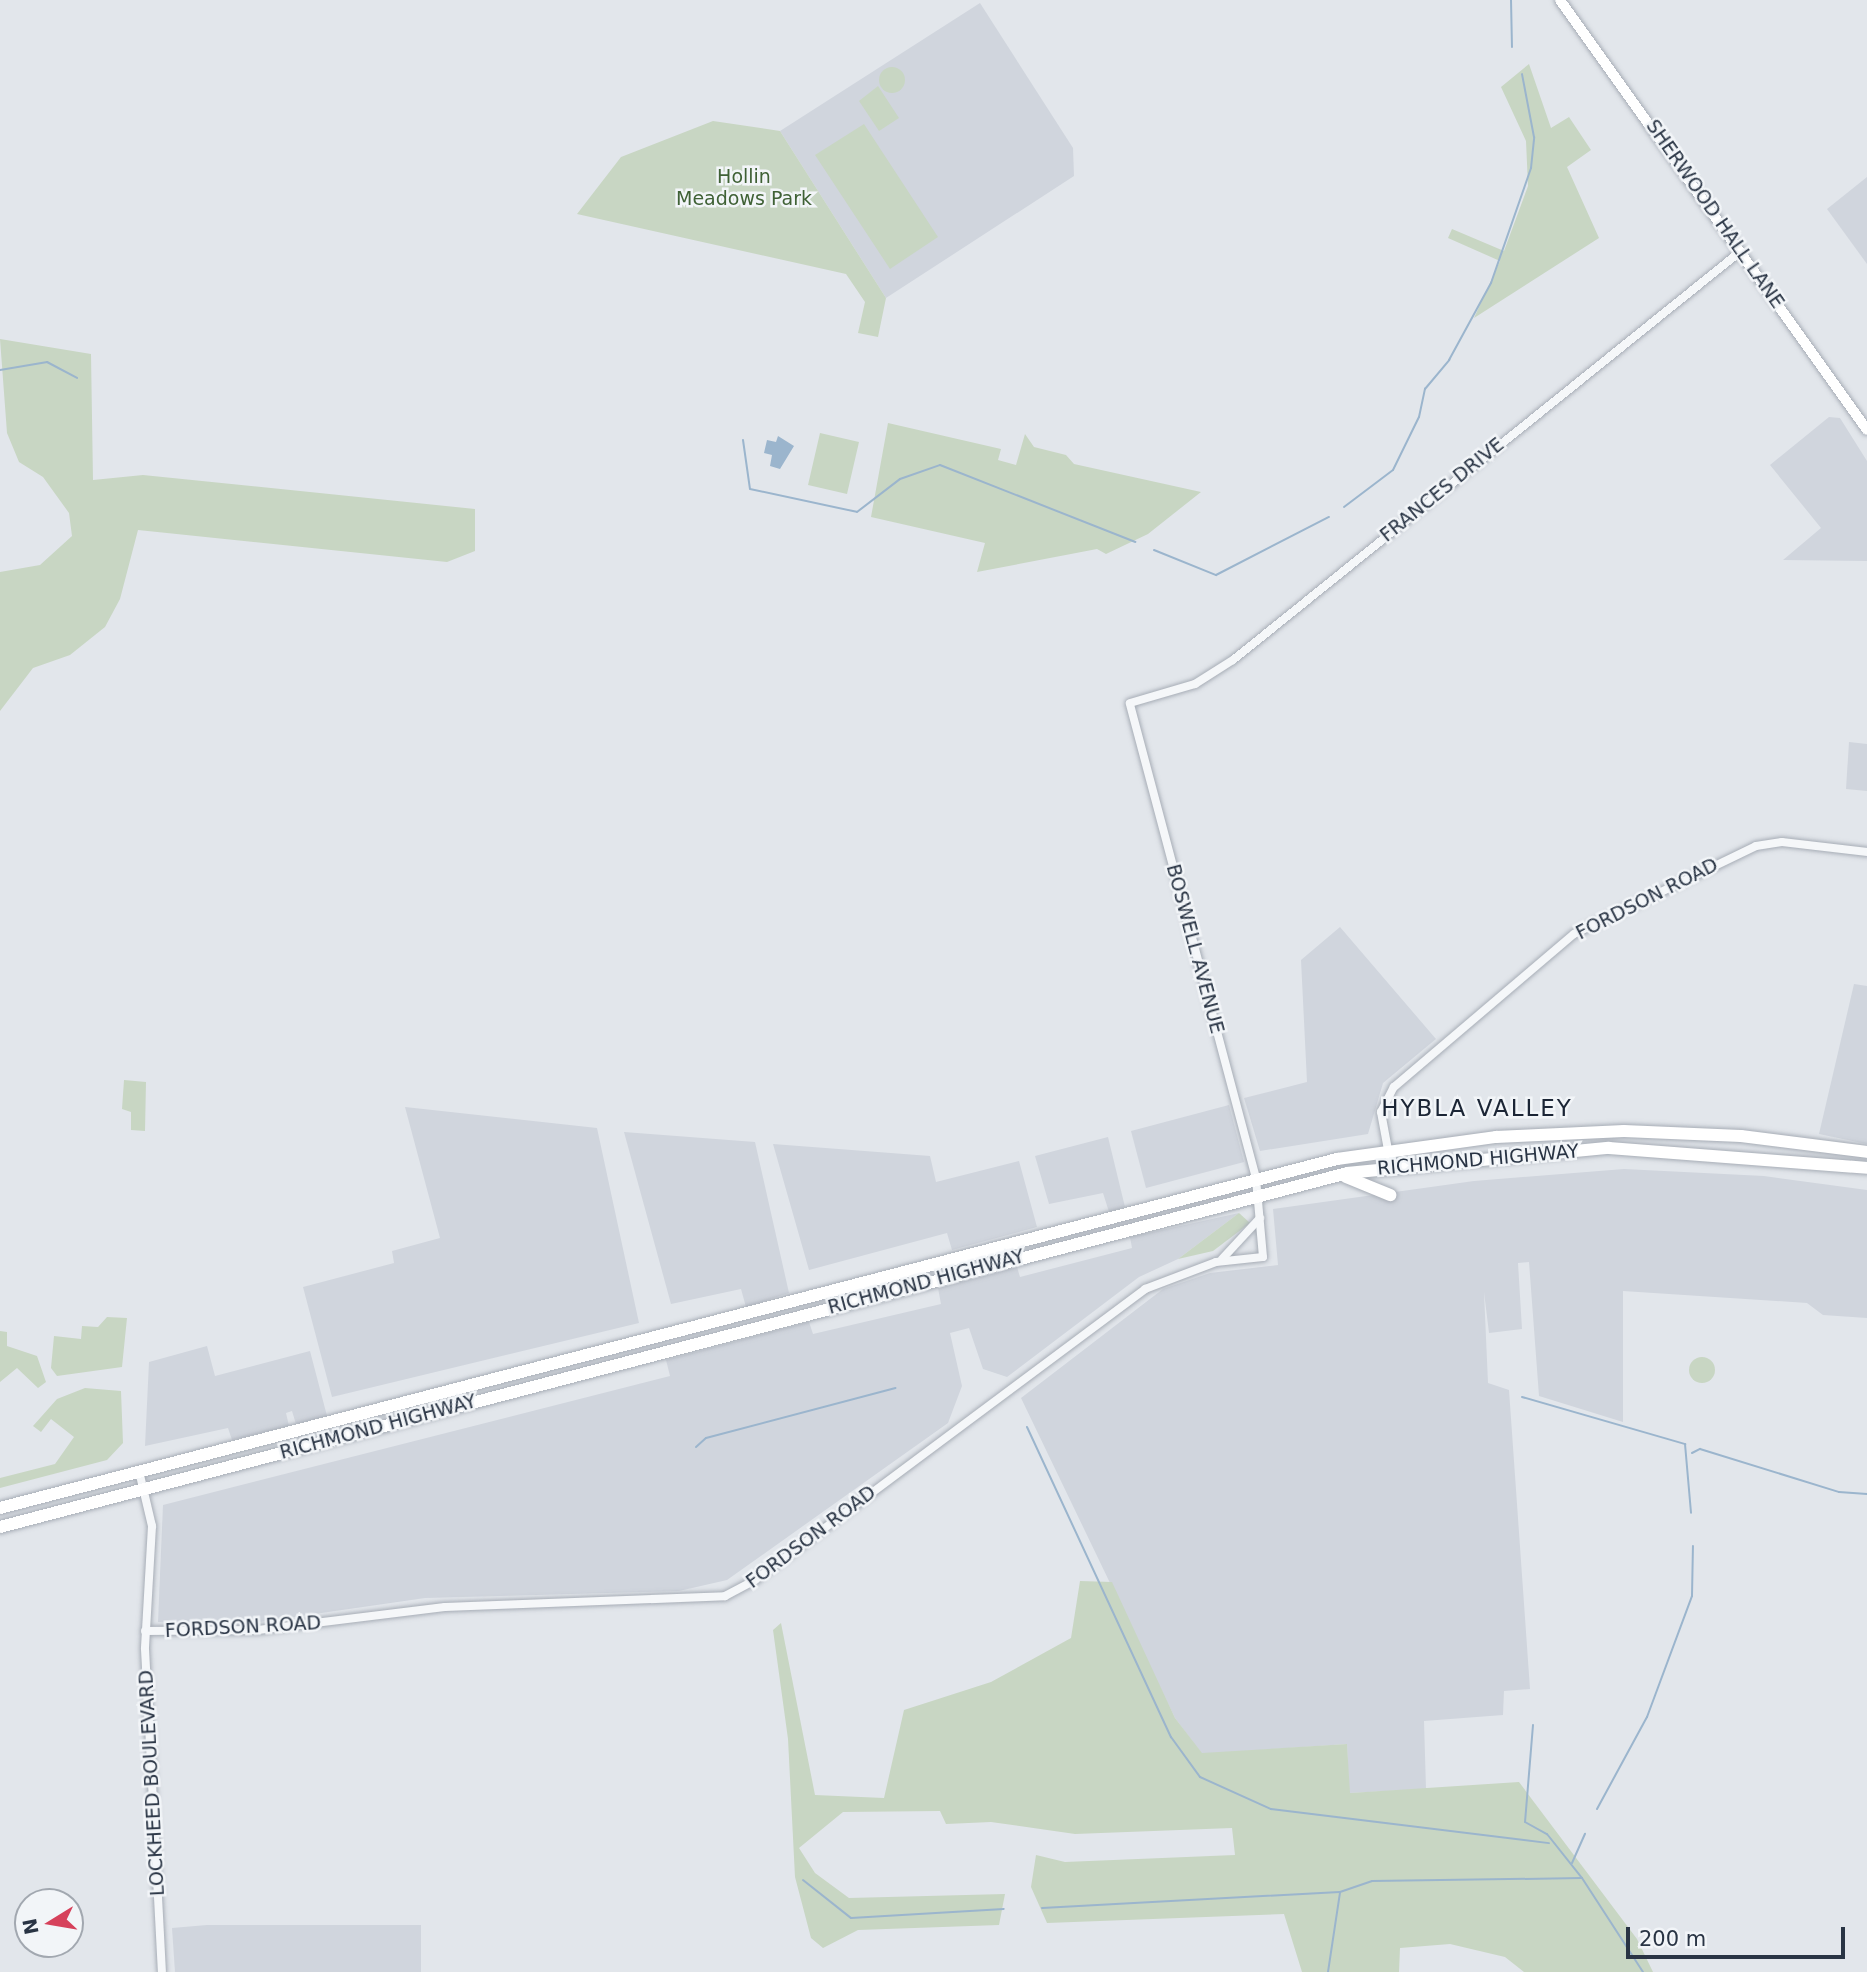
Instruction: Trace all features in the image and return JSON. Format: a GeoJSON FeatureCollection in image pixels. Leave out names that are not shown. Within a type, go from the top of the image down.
{"type":"FeatureCollection","features":[{"type":"Feature","properties":{"kind":"highway","name":"RICHMOND HIGHWAY"},"geometry":{"type":"LineString","coordinates":[[0,1507],[1256,1178],[1388,1150],[1624,1130],[1727,1134],[1867,1152]]}},
{"type":"Feature","properties":{"kind":"highway","name":"RICHMOND HIGHWAY"},"geometry":{"type":"LineString","coordinates":[[0,1527],[1259,1194],[1332,1177],[1391,1166],[1609,1148],[1867,1168]]}},
{"type":"Feature","properties":{"kind":"highway"},"geometry":{"type":"LineString","coordinates":[[1332,1177],[1363,1181],[1391,1195]]}},
{"type":"Feature","properties":{"kind":"main road","name":"SHERWOOD HALL LANE"},"geometry":{"type":"LineString","coordinates":[[1560,0],[1867,430]]}},
{"type":"Feature","properties":{"kind":"street","name":"FRANCES DRIVE"},"geometry":{"type":"LineString","coordinates":[[1130,704],[1187,687],[1222,668],[1741,251]]}},
{"type":"Feature","properties":{"kind":"street","name":"BOSWELL AVENUE"},"geometry":{"type":"LineString","coordinates":[[1130,704],[1259,1194]]}},
{"type":"Feature","properties":{"kind":"street","name":"FORDSON ROAD"},"geometry":{"type":"LineString","coordinates":[[1391,1166],[1381,1112],[1394,1087],[1574,934],[1756,846],[1782,842],[1867,852]]}},
{"type":"Feature","properties":{"kind":"street","name":"FORDSON ROAD"},"geometry":{"type":"LineString","coordinates":[[145,1632],[258,1630],[445,1607],[725,1595],[755,1580],[1145,1289],[1216,1262],[1263,1256],[1259,1194]]}},
{"type":"Feature","properties":{"kind":"street"},"geometry":{"type":"LineString","coordinates":[[1216,1262],[1241,1246],[1261,1216]]}},
{"type":"Feature","properties":{"kind":"street","name":"LOCKHEED BOULEVARD"},"geometry":{"type":"LineString","coordinates":[[139,1471],[152,1526],[145,1632],[162,1972]]}},
{"type":"Feature","properties":{"kind":"shaded area"},"geometry":{"type":"Polygon","coordinates":[[[980,3],[1073,148],[1074,176],[886,298],[780,131],[980,3]]]}},
{"type":"Feature","properties":{"kind":"shaded area"},"geometry":{"type":"Polygon","coordinates":[[[1867,177],[1867,264],[1827,209],[1867,177]]]}},
{"type":"Feature","properties":{"kind":"shaded area"},"geometry":{"type":"Polygon","coordinates":[[[1829,417],[1840,418],[1867,461],[1867,561],[1783,560],[1821,528],[1770,465],[1829,417]]]}},
{"type":"Feature","properties":{"kind":"shaded area"},"geometry":{"type":"Polygon","coordinates":[[[1849,742],[1867,744],[1867,791],[1846,789],[1849,742]]]}},
{"type":"Feature","properties":{"kind":"shaded area"},"geometry":{"type":"Polygon","coordinates":[[[1340,927],[1436,1039],[1383,1083],[1368,1134],[1260,1151],[1244,1098],[1307,1082],[1301,960],[1340,927]]]}},
{"type":"Feature","properties":{"kind":"shaded area"},"geometry":{"type":"Polygon","coordinates":[[[1854,984],[1867,986],[1867,1144],[1819,1134],[1854,984]]]}},
{"type":"Feature","properties":{"kind":"shaded area"},"geometry":{"type":"Polygon","coordinates":[[[1229,1105],[1244,1162],[1146,1188],[1131,1131],[1229,1105]]]}},
{"type":"Feature","properties":{"kind":"shaded area"},"geometry":{"type":"Polygon","coordinates":[[[405,1107],[597,1128],[639,1323],[332,1397],[303,1287],[394,1263],[392,1251],[440,1238],[405,1107]]]}},
{"type":"Feature","properties":{"kind":"shaded area"},"geometry":{"type":"Polygon","coordinates":[[[624,1132],[755,1142],[789,1293],[746,1307],[741,1289],[671,1304],[624,1132]]]}},
{"type":"Feature","properties":{"kind":"shaded area"},"geometry":{"type":"Polygon","coordinates":[[[1108,1137],[1125,1207],[1109,1212],[1103,1193],[1049,1204],[1035,1156],[1108,1137]]]}},
{"type":"Feature","properties":{"kind":"shaded area"},"geometry":{"type":"Polygon","coordinates":[[[773,1144],[930,1156],[936,1182],[1019,1161],[1037,1227],[952,1250],[947,1233],[809,1270],[773,1144]]]}},
{"type":"Feature","properties":{"kind":"shaded area"},"geometry":{"type":"Polygon","coordinates":[[[1624,1169],[1764,1176],[1867,1190],[1867,1318],[1823,1315],[1807,1303],[1623,1291],[1623,1422],[1539,1396],[1529,1262],[1518,1263],[1522,1329],[1489,1333],[1484,1292],[1488,1383],[1509,1390],[1530,1689],[1504,1691],[1503,1715],[1424,1721],[1426,1789],[1349,1793],[1347,1744],[1202,1754],[1175,1718],[1021,1398],[1163,1289],[1210,1273],[1278,1265],[1273,1209],[1474,1181],[1624,1169]]]}},
{"type":"Feature","properties":{"kind":"shaded area"},"geometry":{"type":"Polygon","coordinates":[[[1239,1213],[1178,1259],[1139,1277],[1007,1377],[983,1369],[969,1328],[950,1333],[962,1386],[948,1423],[727,1580],[679,1591],[425,1598],[239,1625],[158,1622],[163,1505],[670,1376],[666,1360],[809,1322],[813,1334],[941,1304],[938,1288],[1017,1267],[1020,1277],[1132,1248],[1130,1237],[1239,1213]]]}},
{"type":"Feature","properties":{"kind":"shaded area"},"geometry":{"type":"Polygon","coordinates":[[[207,1346],[215,1376],[310,1351],[327,1416],[296,1424],[292,1411],[286,1413],[289,1426],[232,1440],[228,1428],[145,1446],[149,1362],[207,1346]]]}},
{"type":"Feature","properties":{"kind":"shaded area"},"geometry":{"type":"Polygon","coordinates":[[[207,1925],[421,1925],[421,1972],[175,1972],[172,1928],[207,1925]]]}},
{"type":"Feature","properties":{"kind":"green space"},"geometry":{"type":"Polygon","coordinates":[[[1529,64],[1551,128],[1569,117],[1591,150],[1567,167],[1599,238],[1474,318],[1500,261],[1448,238],[1452,229],[1504,251],[1528,186],[1526,141],[1501,87],[1529,64]]]}},
{"type":"Feature","properties":{"kind":"green space"},"geometry":{"type":"Polygon","coordinates":[[[892,67],[901,71],[905,80],[901,89],[892,93],[883,89],[879,80],[883,71],[892,67]]]}},
{"type":"Feature","properties":{"kind":"green space"},"geometry":{"type":"Polygon","coordinates":[[[878,86],[899,118],[879,131],[859,101],[878,86]]]}},
{"type":"Feature","properties":{"kind":"green space","name":"Hollin Meadows Park"},"geometry":{"type":"Polygon","coordinates":[[[713,121],[780,131],[886,298],[878,337],[858,333],[865,302],[846,274],[577,214],[621,157],[713,121]]]}},
{"type":"Feature","properties":{"kind":"green space"},"geometry":{"type":"Polygon","coordinates":[[[864,124],[938,237],[890,269],[815,155],[864,124]]]}},
{"type":"Feature","properties":{"kind":"green space"},"geometry":{"type":"Polygon","coordinates":[[[0,339],[91,354],[93,480],[143,475],[475,509],[475,551],[447,562],[138,530],[120,599],[105,627],[70,655],[33,668],[0,711],[0,572],[40,565],[72,536],[69,513],[43,477],[19,462],[7,433],[0,339]]]}},
{"type":"Feature","properties":{"kind":"green space"},"geometry":{"type":"Polygon","coordinates":[[[888,423],[1001,449],[998,460],[1016,465],[1025,434],[1034,447],[1066,455],[1074,464],[1201,492],[1148,534],[1106,554],[1097,549],[977,572],[985,543],[871,517],[888,423]]]}},
{"type":"Feature","properties":{"kind":"green space"},"geometry":{"type":"Polygon","coordinates":[[[820,433],[859,442],[847,494],[808,485],[820,433]]]}},
{"type":"Feature","properties":{"kind":"green space"},"geometry":{"type":"Polygon","coordinates":[[[124,1080],[146,1082],[145,1131],[131,1130],[131,1112],[122,1109],[124,1080]]]}},
{"type":"Feature","properties":{"kind":"green space"},"geometry":{"type":"Polygon","coordinates":[[[1239,1213],[1250,1223],[1213,1251],[1178,1259],[1239,1213]]]}},
{"type":"Feature","properties":{"kind":"green space"},"geometry":{"type":"Polygon","coordinates":[[[107,1317],[127,1318],[122,1367],[57,1376],[51,1368],[54,1336],[81,1339],[82,1326],[98,1327],[107,1317]]]}},
{"type":"Feature","properties":{"kind":"green space"},"geometry":{"type":"Polygon","coordinates":[[[0,1331],[7,1332],[7,1346],[37,1356],[46,1382],[38,1388],[17,1368],[0,1382],[0,1331]]]}},
{"type":"Feature","properties":{"kind":"green space"},"geometry":{"type":"Polygon","coordinates":[[[1702,1357],[1711,1361],[1715,1370],[1711,1379],[1702,1383],[1693,1379],[1689,1370],[1693,1361],[1702,1357]]]}},
{"type":"Feature","properties":{"kind":"green space"},"geometry":{"type":"Polygon","coordinates":[[[85,1388],[121,1391],[123,1443],[107,1460],[0,1488],[0,1478],[55,1464],[74,1437],[51,1419],[41,1432],[33,1426],[57,1399],[85,1388]]]}},
{"type":"Feature","properties":{"kind":"green space"},"geometry":{"type":"Polygon","coordinates":[[[1080,1581],[1112,1582],[1175,1718],[1202,1753],[1347,1744],[1350,1793],[1519,1782],[1637,1939],[1653,1972],[1524,1972],[1505,1957],[1450,1944],[1400,1948],[1399,1972],[1302,1972],[1284,1914],[1047,1923],[1031,1887],[1036,1855],[1065,1862],[1235,1855],[1232,1828],[1075,1834],[991,1822],[946,1824],[940,1811],[843,1812],[799,1848],[815,1873],[849,1898],[1005,1894],[999,1925],[858,1930],[823,1948],[811,1938],[795,1877],[788,1739],[773,1630],[781,1623],[815,1795],[884,1798],[904,1710],[991,1682],[1071,1638],[1080,1581]]]}},
{"type":"Feature","properties":{"kind":"water"},"geometry":{"type":"Polygon","coordinates":[[[778,436],[794,446],[780,469],[770,466],[772,455],[764,453],[767,440],[776,442],[778,436]]]}},
{"type":"Feature","properties":{"kind":"waterway"},"geometry":{"type":"LineString","coordinates":[[1511,0],[1512,47]]}},
{"type":"Feature","properties":{"kind":"waterway"},"geometry":{"type":"LineString","coordinates":[[1344,507],[1393,470],[1419,417],[1425,389],[1449,360],[1491,283],[1531,168],[1534,137],[1522,74]]}},
{"type":"Feature","properties":{"kind":"waterway"},"geometry":{"type":"LineString","coordinates":[[0,370],[47,362],[77,378]]}},
{"type":"Feature","properties":{"kind":"waterway"},"geometry":{"type":"LineString","coordinates":[[743,440],[750,489],[857,512],[900,479],[940,465],[1135,542]]}},
{"type":"Feature","properties":{"kind":"waterway"},"geometry":{"type":"LineString","coordinates":[[1154,550],[1216,575],[1329,517]]}},
{"type":"Feature","properties":{"kind":"waterway"},"geometry":{"type":"LineString","coordinates":[[696,1447],[706,1438],[895,1388]]}},
{"type":"Feature","properties":{"kind":"waterway"},"geometry":{"type":"LineString","coordinates":[[1522,1397],[1685,1444],[1691,1513]]}},
{"type":"Feature","properties":{"kind":"waterway"},"geometry":{"type":"LineString","coordinates":[[1027,1427],[1171,1737],[1200,1777],[1271,1809],[1549,1843]]}},
{"type":"Feature","properties":{"kind":"waterway"},"geometry":{"type":"LineString","coordinates":[[1692,1453],[1700,1449],[1839,1492],[1867,1494]]}},
{"type":"Feature","properties":{"kind":"waterway"},"geometry":{"type":"LineString","coordinates":[[1597,1809],[1647,1717],[1692,1596],[1693,1546]]}},
{"type":"Feature","properties":{"kind":"waterway"},"geometry":{"type":"LineString","coordinates":[[1533,1725],[1525,1822],[1547,1834],[1582,1878],[1643,1972]]}},
{"type":"Feature","properties":{"kind":"waterway"},"geometry":{"type":"LineString","coordinates":[[1572,1863],[1585,1834]]}},
{"type":"Feature","properties":{"kind":"waterway"},"geometry":{"type":"LineString","coordinates":[[1042,1908],[1340,1892],[1372,1881],[1582,1878]]}},
{"type":"Feature","properties":{"kind":"waterway"},"geometry":{"type":"LineString","coordinates":[[803,1880],[851,1918],[1004,1909]]}},
{"type":"Feature","properties":{"kind":"waterway"},"geometry":{"type":"LineString","coordinates":[[1328,1972],[1340,1893]]}},
{"type":"Feature","properties":{"kind":"district","name":"HYBLA VALLEY"},"geometry":{"type":"Point","coordinates":[1477,1108]}}]}
